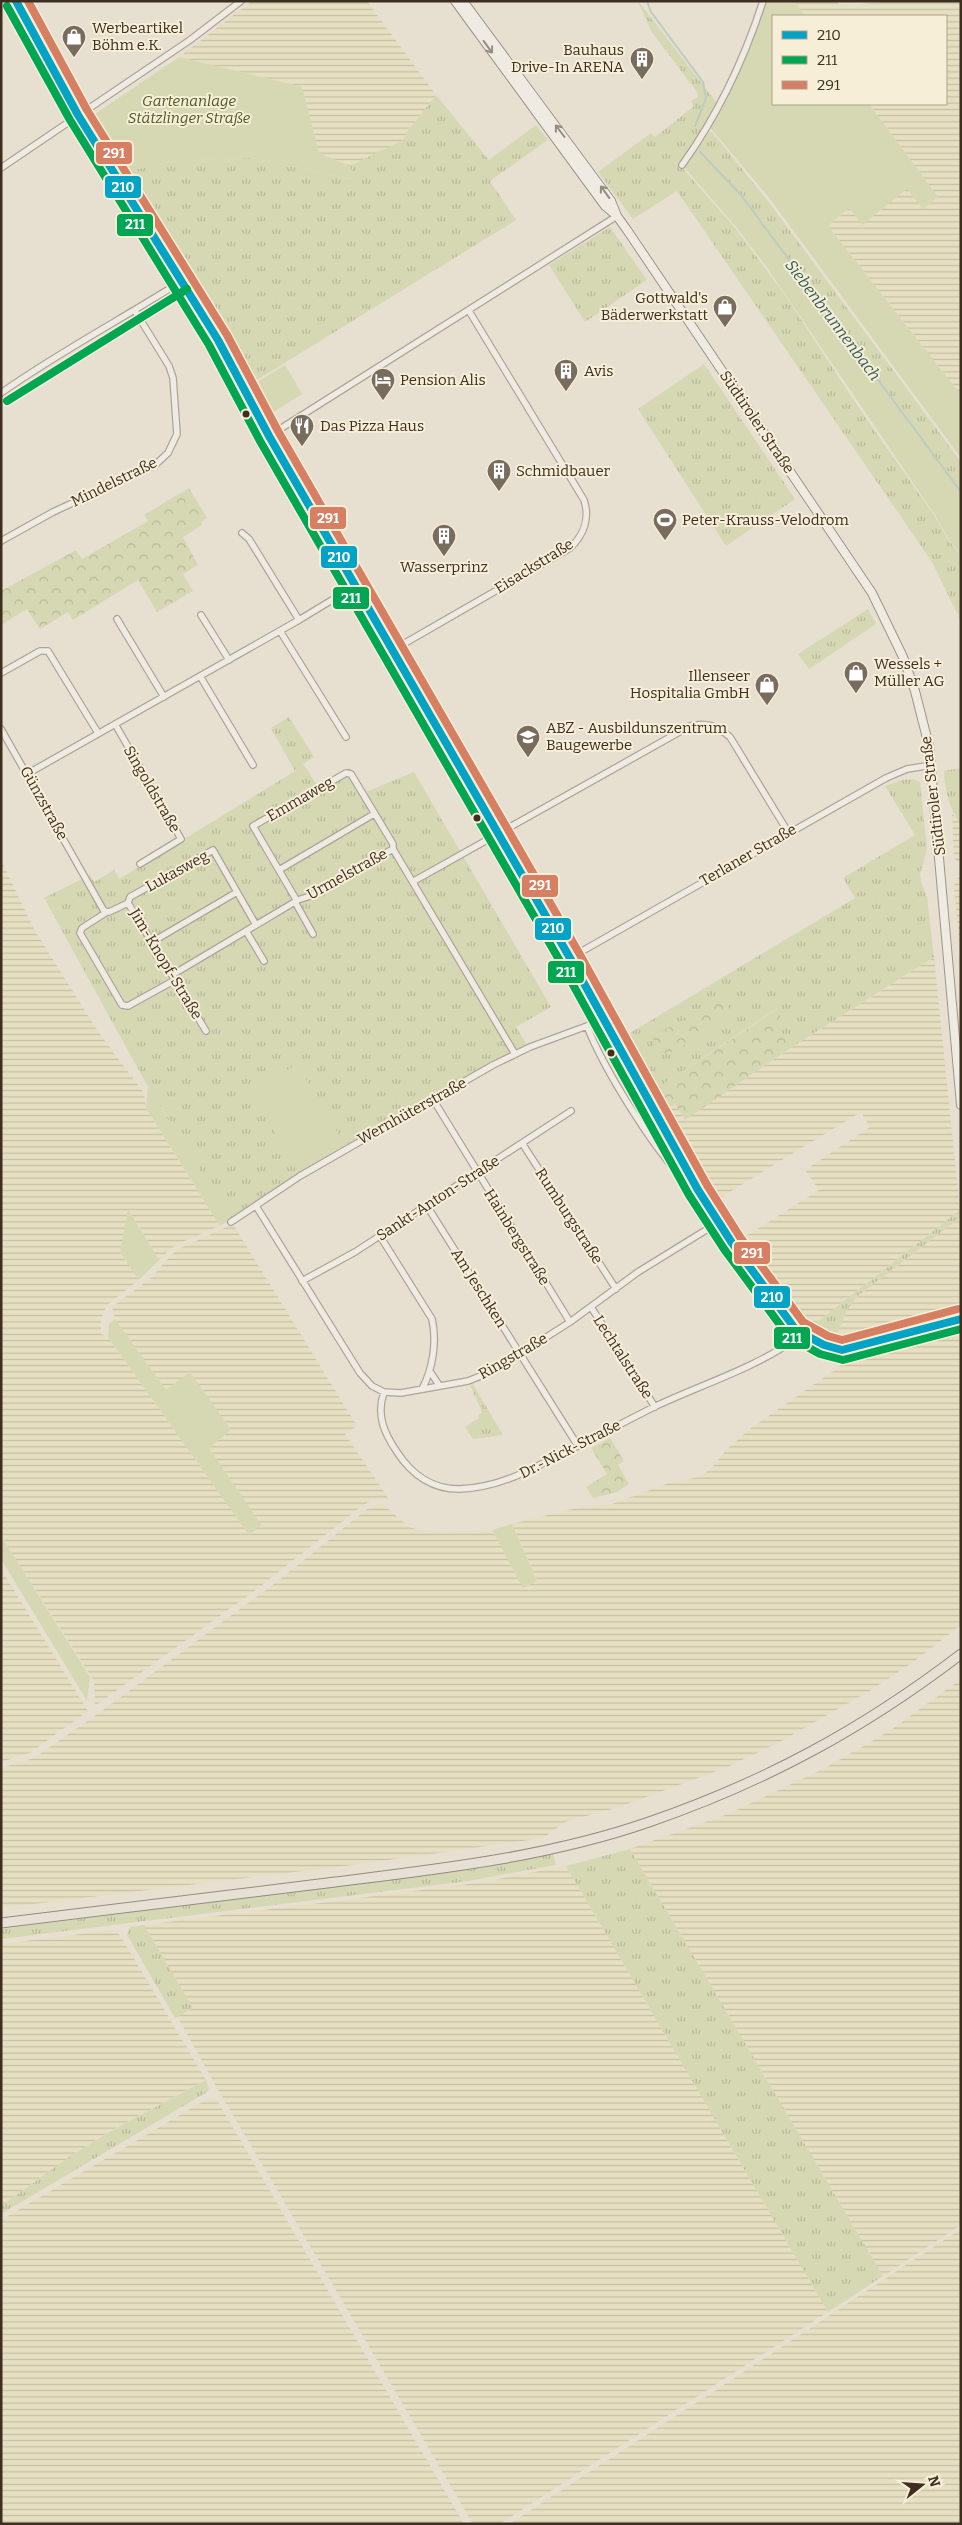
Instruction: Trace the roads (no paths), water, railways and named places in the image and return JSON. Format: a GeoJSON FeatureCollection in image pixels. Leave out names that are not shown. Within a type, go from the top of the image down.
{"type":"FeatureCollection","features":[{"type":"Feature","properties":{"kind":"main road","name":"Südtiroler Straße"},"geometry":{"type":"LineString","coordinates":[[455,1],[605,206],[617,216]]}},
{"type":"Feature","properties":{"kind":"main road","name":"Südtiroler Straße"},"geometry":{"type":"LineString","coordinates":[[463,1],[612,201],[617,216],[876,601],[910,678],[924,724],[932,765],[961,1104]]}},
{"type":"Feature","properties":{"kind":"main road"},"geometry":{"type":"LineString","coordinates":[[1,1923],[450,1868],[551,1849],[646,1823],[736,1790],[815,1751],[884,1710],[961,1654]]}},
{"type":"Feature","properties":{"kind":"street"},"geometry":{"type":"LineString","coordinates":[[16,1],[78,116],[218,340],[269,436],[570,958],[676,1154],[719,1222],[796,1330],[809,1338],[833,1348],[852,1349],[961,1319]]}},
{"type":"Feature","properties":{"kind":"street"},"geometry":{"type":"LineString","coordinates":[[1,168],[190,40],[241,1]]}},
{"type":"Feature","properties":{"kind":"street"},"geometry":{"type":"LineString","coordinates":[[682,165],[708,125],[735,75],[764,1]]}},
{"type":"Feature","properties":{"kind":"street"},"geometry":{"type":"LineString","coordinates":[[269,436],[617,216]]}},
{"type":"Feature","properties":{"kind":"street"},"geometry":{"type":"LineString","coordinates":[[1,393],[59,354],[135,311],[182,281]]}},
{"type":"Feature","properties":{"kind":"street","name":"Mindelstraße"},"geometry":{"type":"LineString","coordinates":[[1,541],[53,512],[155,465],[168,453],[175,441],[178,425],[172,372],[135,311]]}},
{"type":"Feature","properties":{"kind":"street","name":"Eisackstraße"},"geometry":{"type":"LineString","coordinates":[[393,650],[570,548],[582,534],[586,524],[587,514],[584,500],[469,311]]}},
{"type":"Feature","properties":{"kind":"street"},"geometry":{"type":"LineString","coordinates":[[242,533],[249,539],[299,620]]}},
{"type":"Feature","properties":{"kind":"street"},"geometry":{"type":"LineString","coordinates":[[27,774],[280,631],[355,586]]}},
{"type":"Feature","properties":{"kind":"street"},"geometry":{"type":"LineString","coordinates":[[201,615],[229,660]]}},
{"type":"Feature","properties":{"kind":"street"},"geometry":{"type":"LineString","coordinates":[[117,619],[164,696]]}},
{"type":"Feature","properties":{"kind":"street"},"geometry":{"type":"LineString","coordinates":[[280,631],[346,737]]}},
{"type":"Feature","properties":{"kind":"street"},"geometry":{"type":"LineString","coordinates":[[1,674],[40,651],[48,651],[98,734]]}},
{"type":"Feature","properties":{"kind":"street"},"geometry":{"type":"LineString","coordinates":[[200,676],[253,765]]}},
{"type":"Feature","properties":{"kind":"street"},"geometry":{"type":"LineString","coordinates":[[414,881],[690,726],[700,723],[717,727],[730,737],[788,832]]}},
{"type":"Feature","properties":{"kind":"street","name":"Singoldstraße"},"geometry":{"type":"LineString","coordinates":[[115,724],[181,838],[140,864]]}},
{"type":"Feature","properties":{"kind":"street","name":"Günzstraße"},"geometry":{"type":"LineString","coordinates":[[1,729],[86,878]]}},
{"type":"Feature","properties":{"kind":"street","name":"Terlaner Straße"},"geometry":{"type":"LineString","coordinates":[[570,958],[788,832],[886,778],[907,769],[932,765]]}},
{"type":"Feature","properties":{"kind":"street","name":"Emmaweg"},"geometry":{"type":"LineString","coordinates":[[313,934],[253,826],[346,773],[351,774],[392,844],[393,849]]}},
{"type":"Feature","properties":{"kind":"street"},"geometry":{"type":"LineString","coordinates":[[279,870],[374,814]]}},
{"type":"Feature","properties":{"kind":"street","name":"Urmelstraße"},"geometry":{"type":"LineString","coordinates":[[107,912],[82,928],[80,933],[122,1005],[128,1006],[256,925],[393,849],[414,881],[515,1054]]}},
{"type":"Feature","properties":{"kind":"street","name":"Lukasweg"},"geometry":{"type":"LineString","coordinates":[[128,903],[130,897],[212,850],[256,925]]}},
{"type":"Feature","properties":{"kind":"street","name":"Jim-Knopf-Straße"},"geometry":{"type":"LineString","coordinates":[[86,878],[107,912],[128,903],[206,1030]]}},
{"type":"Feature","properties":{"kind":"street"},"geometry":{"type":"LineString","coordinates":[[152,942],[237,892]]}},
{"type":"Feature","properties":{"kind":"street"},"geometry":{"type":"LineString","coordinates":[[246,931],[264,961]]}},
{"type":"Feature","properties":{"kind":"street","name":"Wernhüterstraße"},"geometry":{"type":"LineString","coordinates":[[231,1222],[300,1176],[356,1142],[434,1101],[515,1054],[603,1018]]}},
{"type":"Feature","properties":{"kind":"street"},"geometry":{"type":"LineString","coordinates":[[587,1026],[609,1072],[654,1142],[687,1182],[698,1190]]}},
{"type":"Feature","properties":{"kind":"street","name":"Hainbergstraße"},"geometry":{"type":"LineString","coordinates":[[434,1101],[570,1322]]}},
{"type":"Feature","properties":{"kind":"street","name":"Sankt-Anton-Straße"},"geometry":{"type":"LineString","coordinates":[[302,1281],[428,1206],[571,1111]]}},
{"type":"Feature","properties":{"kind":"street","name":"Rumburgstraße"},"geometry":{"type":"LineString","coordinates":[[522,1143],[616,1289]]}},
{"type":"Feature","properties":{"kind":"street"},"geometry":{"type":"LineString","coordinates":[[668,1159],[676,1154]]}},
{"type":"Feature","properties":{"kind":"street"},"geometry":{"type":"LineString","coordinates":[[256,1206],[360,1373],[372,1386],[384,1392]]}},
{"type":"Feature","properties":{"kind":"street","name":"Am Jeschken"},"geometry":{"type":"LineString","coordinates":[[428,1206],[578,1446]]}},
{"type":"Feature","properties":{"kind":"street","name":"Ringstraße"},"geometry":{"type":"LineString","coordinates":[[384,1392],[401,1394],[438,1385],[468,1381],[493,1371],[570,1322],[661,1257],[719,1222]]}},
{"type":"Feature","properties":{"kind":"street"},"geometry":{"type":"LineString","coordinates":[[380,1236],[432,1319],[434,1333],[431,1373],[422,1389]]}},
{"type":"Feature","properties":{"kind":"street","name":"Lechtalstraße"},"geometry":{"type":"LineString","coordinates":[[591,1307],[655,1407]]}},
{"type":"Feature","properties":{"kind":"street","name":"Dr.-Nick-Straße"},"geometry":{"type":"LineString","coordinates":[[384,1392],[380,1414],[390,1441],[416,1475],[436,1486],[459,1489],[499,1482],[524,1473],[655,1407],[783,1346],[794,1340],[796,1330]]}},
{"type":"Feature","properties":{"kind":"street"},"geometry":{"type":"LineString","coordinates":[[431,1373],[438,1385]]}},
{"type":"Feature","properties":{"kind":"waterway","name":"Siebenbrunnenbach"},"geometry":{"type":"LineString","coordinates":[[647,1],[651,12],[703,82],[706,98],[695,126]]}},
{"type":"Feature","properties":{"kind":"waterway","name":"Siebenbrunnenbach"},"geometry":{"type":"LineString","coordinates":[[700,152],[741,195],[961,492]]}},
{"type":"Feature","properties":{"kind":"place","name":"Werbeartikel Böhm e.K."},"geometry":{"type":"Point","coordinates":[74,58]}},
{"type":"Feature","properties":{"kind":"place","name":"Bauhaus Drive-In ARENA"},"geometry":{"type":"Point","coordinates":[642,80]}},
{"type":"Feature","properties":{"kind":"place","name":"Gottwald's Bäderwerkstatt"},"geometry":{"type":"Point","coordinates":[725,328]}},
{"type":"Feature","properties":{"kind":"place","name":"Avis"},"geometry":{"type":"Point","coordinates":[566,392]}},
{"type":"Feature","properties":{"kind":"place","name":"Pension Alis"},"geometry":{"type":"Point","coordinates":[383,401]}},
{"type":"Feature","properties":{"kind":"place","name":"Das Pizza Haus"},"geometry":{"type":"Point","coordinates":[302,447]}},
{"type":"Feature","properties":{"kind":"place","name":"Schmidbauer"},"geometry":{"type":"Point","coordinates":[499,492]}},
{"type":"Feature","properties":{"kind":"place","name":"Peter-Krauss-Velodrom"},"geometry":{"type":"Point","coordinates":[665,541]}},
{"type":"Feature","properties":{"kind":"place","name":"Wasserprinz"},"geometry":{"type":"Point","coordinates":[444,557]}},
{"type":"Feature","properties":{"kind":"place","name":"Wessels + Müller AG"},"geometry":{"type":"Point","coordinates":[856,694]}},
{"type":"Feature","properties":{"kind":"place","name":"Illenseer Hospitalia GmbH"},"geometry":{"type":"Point","coordinates":[767,706]}},
{"type":"Feature","properties":{"kind":"place","name":"ABZ - Ausbildunszentrum Baugewerbe"},"geometry":{"type":"Point","coordinates":[528,758]}},
{"type":"Feature","properties":{"kind":"park label","name":"Gartenanlage Stätzlinger Straße"},"geometry":{"type":"Point","coordinates":[189,110]}}]}
